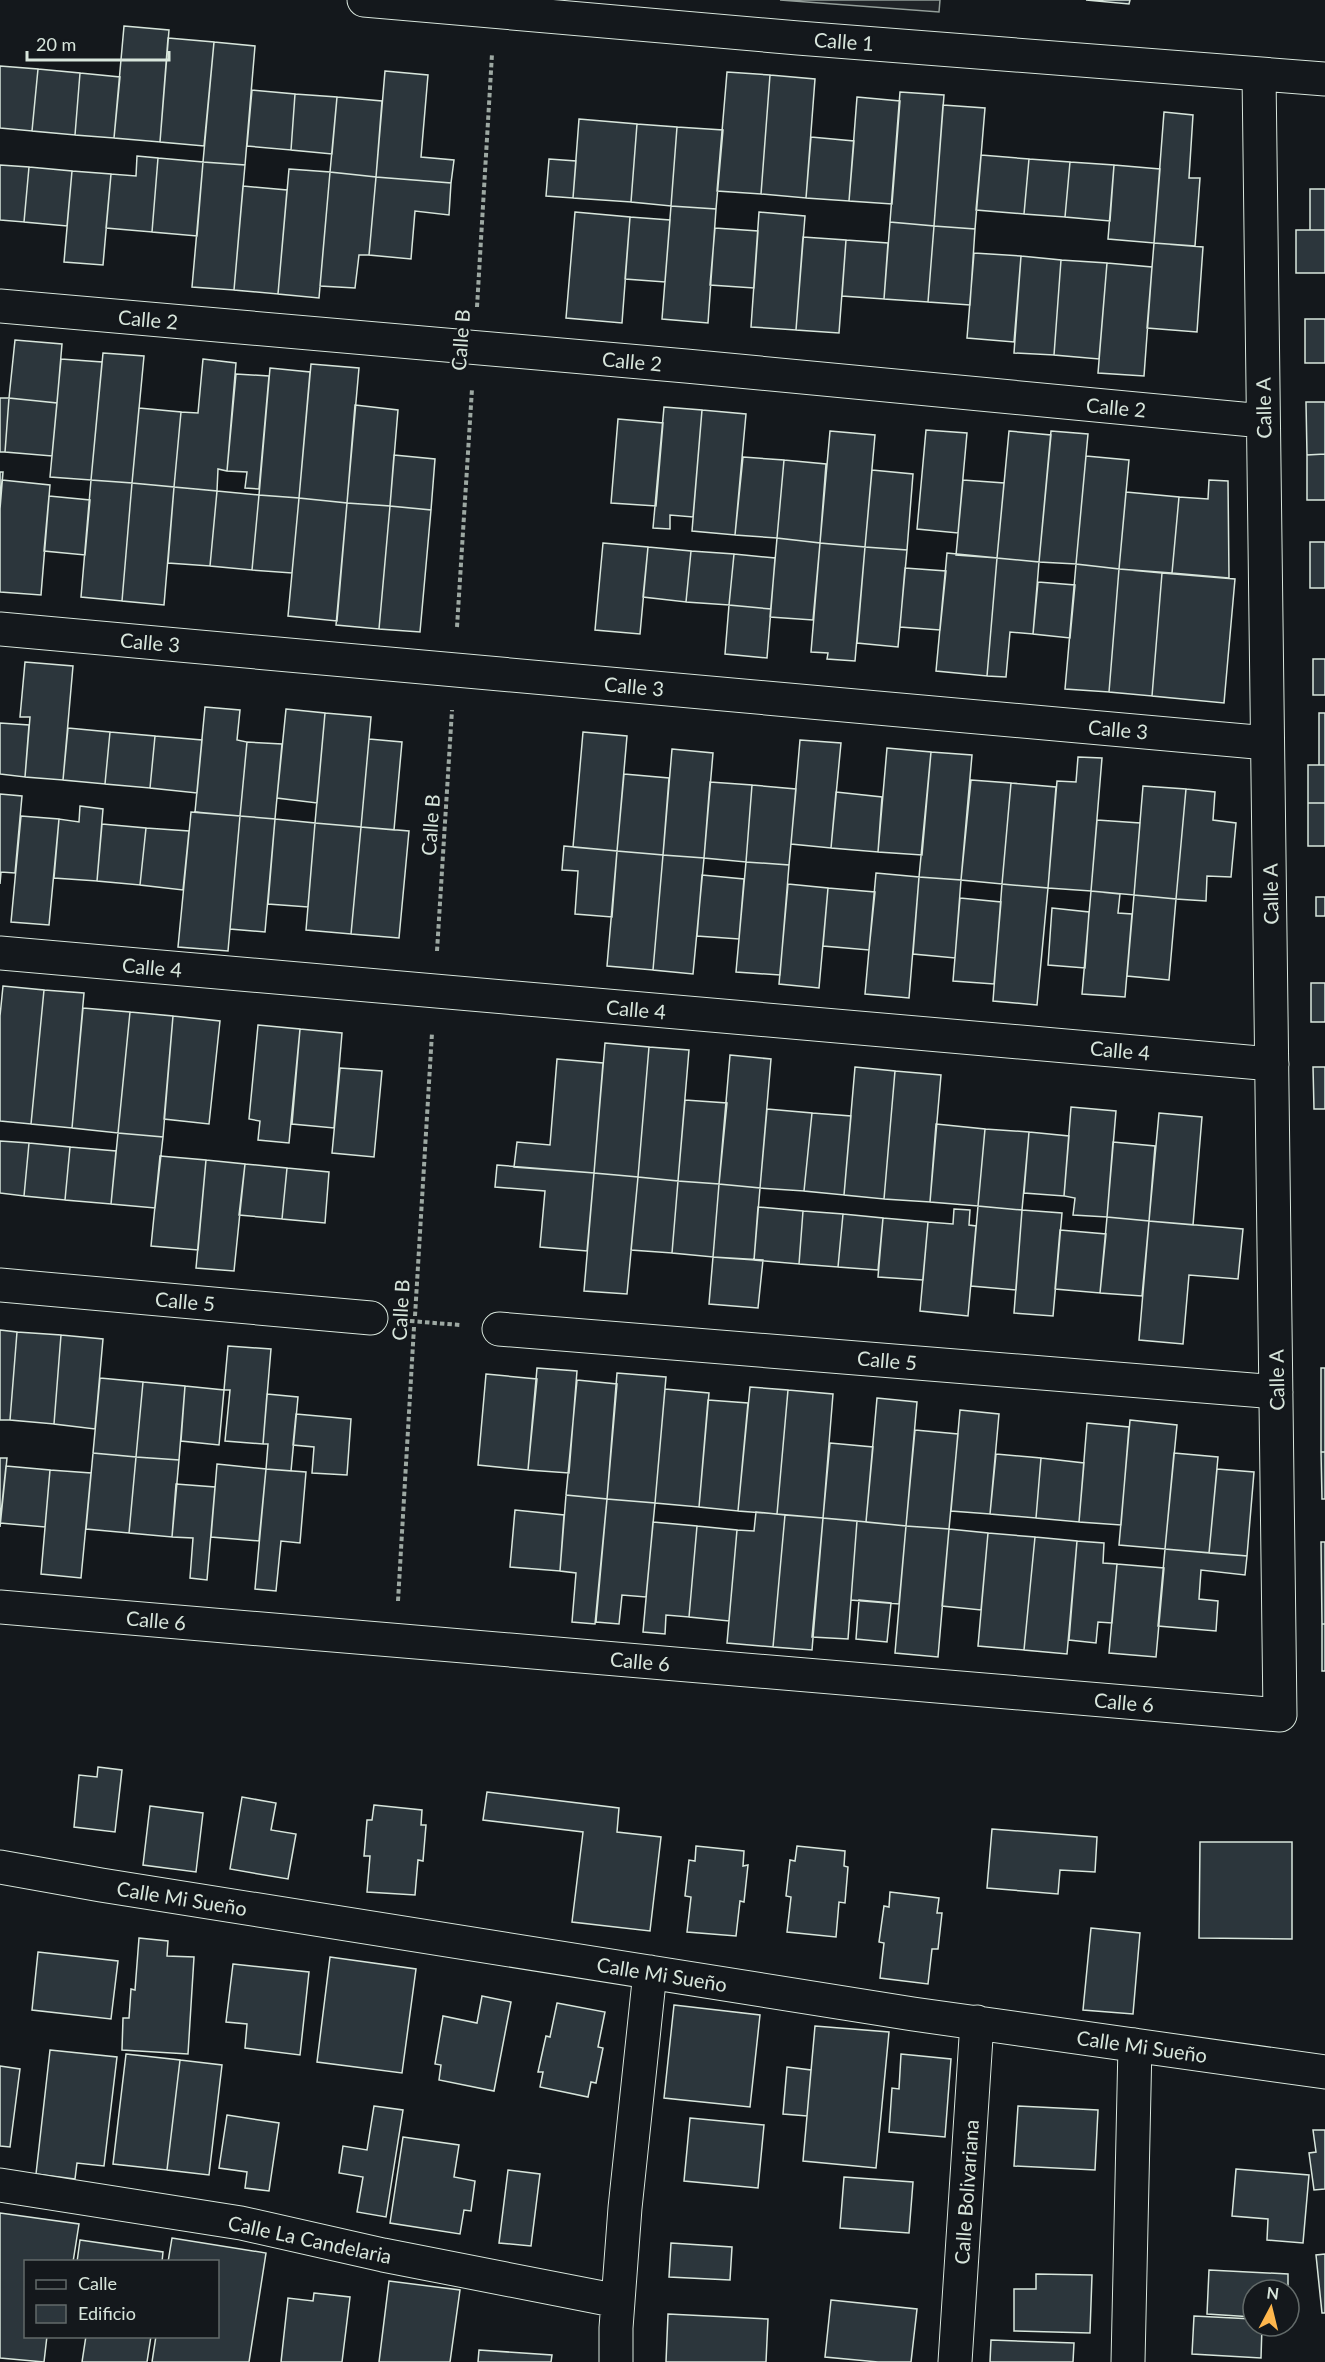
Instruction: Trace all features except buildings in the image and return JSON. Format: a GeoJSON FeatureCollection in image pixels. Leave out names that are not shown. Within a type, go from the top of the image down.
{"type":"FeatureCollection","features":[{"type":"Feature","properties":{"kind":"street","name":"Calle 1"},"geometry":{"type":"LineString","coordinates":[[364,0],[1325,79]]}},
{"type":"Feature","properties":{"kind":"street","name":"Calle A"},"geometry":{"type":"LineString","coordinates":[[1259,74],[1280,1715]]}},
{"type":"Feature","properties":{"kind":"street","name":"Calle 2"},"geometry":{"type":"LineString","coordinates":[[0,306],[1263,421]]}},
{"type":"Feature","properties":{"kind":"street","name":"Calle 3"},"geometry":{"type":"LineString","coordinates":[[0,629],[1267,743]]}},
{"type":"Feature","properties":{"kind":"street","name":"Calle 4"},"geometry":{"type":"LineString","coordinates":[[0,953],[1272,1064]]}},
{"type":"Feature","properties":{"kind":"street","name":"Calle 5"},"geometry":{"type":"LineString","coordinates":[[0,1285],[371,1318]]}},
{"type":"Feature","properties":{"kind":"street","name":"Calle 5"},"geometry":{"type":"LineString","coordinates":[[499,1329],[1276,1392]]}},
{"type":"Feature","properties":{"kind":"street","name":"Calle 6"},"geometry":{"type":"LineString","coordinates":[[0,1607],[1280,1715]]}},
{"type":"Feature","properties":{"kind":"street","name":"Calle Mi Sueño"},"geometry":{"type":"LineString","coordinates":[[0,1867],[650,1972],[1325,2072]]}},
{"type":"Feature","properties":{"kind":"street"},"geometry":{"type":"LineString","coordinates":[[616,2362],[625,2208],[650,1972]]}},
{"type":"Feature","properties":{"kind":"street","name":"Calle Bolivariana"},"geometry":{"type":"LineString","coordinates":[[955,2362],[977,2022]]}},
{"type":"Feature","properties":{"kind":"street"},"geometry":{"type":"LineString","coordinates":[[1128,2362],[1135,2045]]}},
{"type":"Feature","properties":{"kind":"street","name":"Calle La Candelaria"},"geometry":{"type":"LineString","coordinates":[[0,2185],[242,2223],[618,2301]]}},
{"type":"Feature","properties":{"kind":"path","name":"Calle B"},"geometry":{"type":"LineString","coordinates":[[395,1640],[495,12]]}},
{"type":"Feature","properties":{"kind":"path"},"geometry":{"type":"LineString","coordinates":[[371,1318],[499,1329]]}},
{"type":"Feature","properties":{"kind":"shaded area"},"geometry":{"type":"Polygon","coordinates":[[[780,0],[940,0],[939,12],[780,0]]]}}]}
